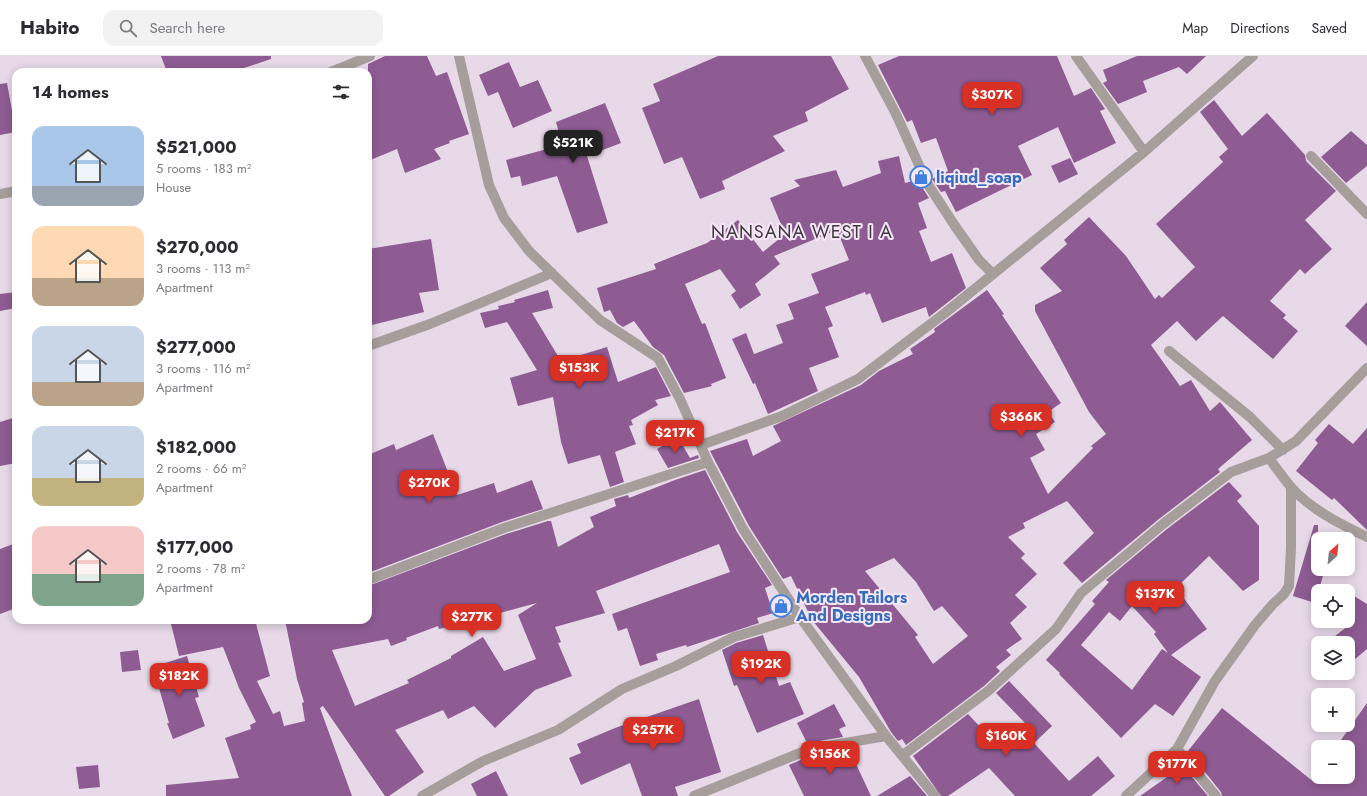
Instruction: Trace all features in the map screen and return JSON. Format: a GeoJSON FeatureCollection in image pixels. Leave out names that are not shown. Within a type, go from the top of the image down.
{"type":"FeatureCollection","features":[{"type":"Feature","properties":{"kind":"street"},"geometry":{"type":"LineString","coordinates":[[341,68],[370,56]]}},
{"type":"Feature","properties":{"kind":"street"},"geometry":{"type":"LineString","coordinates":[[459,56],[489,185],[504,218],[529,251],[600,320],[658,358],[680,399],[702,445],[708,462],[743,529],[800,617],[886,736],[935,796]]}},
{"type":"Feature","properties":{"kind":"street"},"geometry":{"type":"LineString","coordinates":[[865,56],[896,114],[927,183],[959,232],[980,260],[993,274]]}},
{"type":"Feature","properties":{"kind":"street"},"geometry":{"type":"LineString","coordinates":[[1076,56],[1144,152]]}},
{"type":"Feature","properties":{"kind":"street"},"geometry":{"type":"LineString","coordinates":[[702,445],[782,416],[858,379],[945,313],[1144,152],[1253,56]]}},
{"type":"Feature","properties":{"kind":"street"},"geometry":{"type":"LineString","coordinates":[[1311,156],[1367,214]]}},
{"type":"Feature","properties":{"kind":"street"},"geometry":{"type":"LineString","coordinates":[[0,194],[12,192]]}},
{"type":"Feature","properties":{"kind":"street"},"geometry":{"type":"LineString","coordinates":[[372,345],[430,324],[552,274]]}},
{"type":"Feature","properties":{"kind":"street"},"geometry":{"type":"LineString","coordinates":[[1169,351],[1250,418],[1282,450]]}},
{"type":"Feature","properties":{"kind":"street"},"geometry":{"type":"LineString","coordinates":[[903,755],[988,691],[1056,629],[1081,592],[1163,524],[1231,472],[1270,458],[1296,441],[1367,368]]}},
{"type":"Feature","properties":{"kind":"street"},"geometry":{"type":"LineString","coordinates":[[1270,458],[1291,487],[1310,505],[1346,527],[1367,537]]}},
{"type":"Feature","properties":{"kind":"street"},"geometry":{"type":"LineString","coordinates":[[372,578],[504,528],[708,462]]}},
{"type":"Feature","properties":{"kind":"street"},"geometry":{"type":"LineString","coordinates":[[1126,796],[1177,749],[1215,681],[1255,625],[1272,604],[1284,594],[1289,586],[1291,548],[1291,487]]}},
{"type":"Feature","properties":{"kind":"street"},"geometry":{"type":"LineString","coordinates":[[422,796],[483,761],[558,730],[622,689],[676,666],[734,636],[800,617]]}},
{"type":"Feature","properties":{"kind":"street"},"geometry":{"type":"LineString","coordinates":[[694,796],[810,749],[886,736]]}},
{"type":"Feature","properties":{"kind":"street"},"geometry":{"type":"LineString","coordinates":[[1177,749],[1216,796]]}},
{"type":"Feature","properties":{"kind":"building"},"geometry":{"type":"Polygon","coordinates":[[[161,56],[271,56],[271,59],[244,68],[166,68],[161,56]]]}},
{"type":"Feature","properties":{"kind":"building"},"geometry":{"type":"Polygon","coordinates":[[[385,56],[427,56],[436,76],[447,72],[469,134],[449,141],[450,143],[434,149],[441,159],[405,173],[397,149],[372,159],[372,68],[368,68],[368,64],[385,56]]]}},
{"type":"Feature","properties":{"kind":"building"},"geometry":{"type":"Polygon","coordinates":[[[718,56],[831,56],[849,89],[805,112],[808,121],[773,136],[785,151],[722,181],[725,189],[700,199],[682,157],[664,164],[642,108],[660,101],[653,84],[718,56]]]}},
{"type":"Feature","properties":{"kind":"building"},"geometry":{"type":"Polygon","coordinates":[[[899,56],[1057,56],[1074,96],[1091,88],[1105,109],[1100,111],[1116,143],[1074,163],[1058,127],[1018,146],[1032,175],[956,212],[945,191],[941,192],[932,179],[948,171],[936,138],[921,143],[912,120],[907,122],[878,65],[899,56]]]}},
{"type":"Feature","properties":{"kind":"building"},"geometry":{"type":"Polygon","coordinates":[[[1137,56],[1206,56],[1187,74],[1179,67],[1143,81],[1147,92],[1118,104],[1103,83],[1107,81],[1103,70],[1137,56]]]}},
{"type":"Feature","properties":{"kind":"building"},"geometry":{"type":"Polygon","coordinates":[[[509,62],[520,87],[538,80],[552,111],[513,128],[498,92],[488,96],[479,75],[509,62]]]}},
{"type":"Feature","properties":{"kind":"building"},"geometry":{"type":"Polygon","coordinates":[[[7,83],[12,110],[12,133],[0,135],[0,84],[7,83]]]}},
{"type":"Feature","properties":{"kind":"building"},"geometry":{"type":"Polygon","coordinates":[[[1214,100],[1242,136],[1267,113],[1305,155],[1306,161],[1336,191],[1305,220],[1332,249],[1305,274],[1300,269],[1270,301],[1286,315],[1283,318],[1298,331],[1273,359],[1223,316],[1196,341],[1177,321],[1151,345],[1180,386],[1191,380],[1210,411],[1220,402],[1252,440],[1218,469],[1220,472],[1159,519],[1082,583],[1063,563],[1094,533],[1067,501],[1023,523],[1025,528],[1008,537],[1025,554],[1021,558],[1037,574],[1015,595],[1027,607],[1010,623],[1022,639],[1006,650],[1011,655],[996,667],[1000,671],[984,686],[906,745],[902,739],[898,741],[891,732],[859,677],[812,620],[791,576],[783,579],[749,526],[710,451],[747,439],[753,456],[781,441],[773,426],[861,385],[879,371],[913,354],[910,349],[935,332],[934,329],[987,290],[1061,403],[1048,412],[1055,422],[1036,434],[1045,450],[1030,458],[1048,494],[1093,448],[1091,446],[1106,434],[1089,412],[1035,311],[1035,305],[1062,291],[1040,268],[1067,244],[1064,240],[1089,217],[1126,256],[1155,299],[1159,295],[1162,298],[1195,267],[1156,224],[1223,162],[1219,157],[1228,149],[1200,112],[1214,100]],[[894,558],[865,571],[918,635],[915,637],[933,664],[968,636],[942,606],[934,611],[916,582],[894,558]]]}},
{"type":"Feature","properties":{"kind":"building"},"geometry":{"type":"Polygon","coordinates":[[[605,103],[621,143],[587,156],[608,223],[577,233],[557,176],[522,186],[520,176],[511,178],[506,160],[562,145],[556,122],[605,103]]]}},
{"type":"Feature","properties":{"kind":"building"},"geometry":{"type":"Polygon","coordinates":[[[1351,131],[1367,145],[1367,166],[1346,183],[1321,157],[1351,131]]]}},
{"type":"Feature","properties":{"kind":"building"},"geometry":{"type":"Polygon","coordinates":[[[899,156],[905,183],[913,181],[915,187],[920,184],[929,198],[918,203],[927,228],[919,231],[931,262],[952,253],[966,288],[929,317],[926,307],[882,323],[870,293],[866,295],[865,292],[825,307],[833,326],[828,328],[839,357],[809,368],[818,391],[768,414],[755,383],[753,384],[732,339],[746,333],[754,354],[783,343],[776,325],[794,319],[788,304],[819,293],[811,274],[849,260],[837,230],[774,256],[780,264],[755,284],[761,295],[740,309],[731,295],[736,291],[720,269],[685,284],[702,324],[705,323],[726,378],[711,384],[712,386],[684,393],[664,355],[653,347],[634,321],[623,327],[617,323],[610,310],[604,312],[597,288],[656,269],[654,264],[707,243],[738,220],[763,252],[785,234],[770,198],[800,186],[794,180],[836,170],[843,187],[881,173],[878,161],[899,156]]]}},
{"type":"Feature","properties":{"kind":"building"},"geometry":{"type":"Polygon","coordinates":[[[1070,158],[1078,174],[1059,183],[1051,166],[1070,158]]]}},
{"type":"Feature","properties":{"kind":"building"},"geometry":{"type":"Polygon","coordinates":[[[431,239],[439,290],[419,293],[424,312],[372,325],[372,248],[431,239]]]}},
{"type":"Feature","properties":{"kind":"building"},"geometry":{"type":"Polygon","coordinates":[[[548,290],[553,308],[532,313],[561,361],[607,347],[618,382],[656,367],[671,396],[655,400],[658,405],[631,420],[633,425],[629,426],[636,444],[615,452],[624,482],[610,487],[600,455],[568,464],[561,442],[553,397],[518,406],[510,378],[537,370],[507,322],[485,328],[480,313],[499,309],[498,306],[515,302],[514,300],[548,290]]]}},
{"type":"Feature","properties":{"kind":"building"},"geometry":{"type":"Polygon","coordinates":[[[12,292],[12,309],[0,311],[0,294],[12,292]]]}},
{"type":"Feature","properties":{"kind":"building"},"geometry":{"type":"Polygon","coordinates":[[[1367,302],[1367,346],[1345,326],[1367,302]]]}},
{"type":"Feature","properties":{"kind":"building"},"geometry":{"type":"Polygon","coordinates":[[[12,418],[12,464],[0,466],[0,422],[12,418]]]}},
{"type":"Feature","properties":{"kind":"building"},"geometry":{"type":"Polygon","coordinates":[[[1329,424],[1353,444],[1367,428],[1367,530],[1334,498],[1332,500],[1296,471],[1318,443],[1315,440],[1329,424]]]}},
{"type":"Feature","properties":{"kind":"building"},"geometry":{"type":"Polygon","coordinates":[[[433,434],[457,495],[494,483],[497,493],[532,480],[543,509],[502,522],[372,571],[372,453],[394,444],[396,450],[433,434]]]}},
{"type":"Feature","properties":{"kind":"building"},"geometry":{"type":"Polygon","coordinates":[[[678,437],[690,458],[698,455],[699,458],[668,468],[657,449],[678,437]]]}},
{"type":"Feature","properties":{"kind":"building"},"geometry":{"type":"Polygon","coordinates":[[[705,470],[737,532],[772,585],[765,588],[773,613],[757,618],[759,623],[687,647],[686,645],[656,654],[658,660],[640,666],[627,628],[618,631],[612,614],[730,572],[719,544],[596,591],[605,613],[555,627],[561,642],[558,643],[572,676],[535,690],[495,728],[474,706],[448,719],[443,710],[395,730],[424,772],[389,796],[385,796],[323,706],[320,708],[352,796],[166,796],[166,785],[239,778],[225,738],[251,729],[250,725],[256,722],[239,688],[223,647],[179,656],[171,624],[256,624],[270,676],[257,681],[273,714],[280,711],[284,726],[305,721],[302,703],[304,702],[297,679],[286,624],[372,624],[372,584],[506,534],[548,521],[551,521],[558,547],[594,527],[590,517],[616,506],[614,499],[628,495],[629,498],[705,470]],[[537,603],[439,629],[438,626],[406,638],[407,640],[391,646],[388,639],[332,650],[355,706],[409,683],[407,680],[451,658],[451,656],[483,637],[504,671],[536,659],[518,615],[537,603]]]}},
{"type":"Feature","properties":{"kind":"building"},"geometry":{"type":"Polygon","coordinates":[[[1229,482],[1242,496],[1237,501],[1259,526],[1259,580],[1243,591],[1209,556],[1176,588],[1207,629],[1171,655],[1201,677],[1173,716],[1155,704],[1121,738],[1046,660],[1095,604],[1092,601],[1109,582],[1106,580],[1167,529],[1229,482]],[[1132,606],[1120,621],[1109,612],[1081,645],[1132,690],[1162,649],[1168,653],[1154,634],[1156,632],[1132,606]]]}},
{"type":"Feature","properties":{"kind":"building"},"geometry":{"type":"Polygon","coordinates":[[[1314,525],[1318,525],[1318,532],[1312,532],[1314,525]]]}},
{"type":"Feature","properties":{"kind":"building"},"geometry":{"type":"Polygon","coordinates":[[[1311,535],[1311,576],[1323,576],[1321,584],[1311,584],[1311,602],[1293,596],[1311,535]]]}},
{"type":"Feature","properties":{"kind":"building"},"geometry":{"type":"Polygon","coordinates":[[[12,544],[12,610],[0,614],[0,549],[12,544]]]}},
{"type":"Feature","properties":{"kind":"building"},"geometry":{"type":"Polygon","coordinates":[[[1355,597],[1367,604],[1367,649],[1355,659],[1355,636],[1335,636],[1345,628],[1355,628],[1355,597]]]}},
{"type":"Feature","properties":{"kind":"building"},"geometry":{"type":"Polygon","coordinates":[[[763,635],[779,686],[790,682],[804,714],[757,733],[737,685],[734,686],[722,650],[736,643],[763,635]]]}},
{"type":"Feature","properties":{"kind":"building"},"geometry":{"type":"Polygon","coordinates":[[[138,650],[141,670],[122,672],[120,652],[138,650]]]}},
{"type":"Feature","properties":{"kind":"building"},"geometry":{"type":"Polygon","coordinates":[[[187,656],[199,697],[195,698],[205,726],[173,739],[167,723],[169,723],[153,667],[187,656]]]}},
{"type":"Feature","properties":{"kind":"building"},"geometry":{"type":"Polygon","coordinates":[[[1009,681],[1052,726],[1034,743],[1069,781],[1098,756],[1115,776],[1091,796],[1015,796],[989,768],[948,796],[941,796],[913,756],[968,714],[999,747],[1025,723],[996,693],[1009,681]]]}},
{"type":"Feature","properties":{"kind":"building"},"geometry":{"type":"Polygon","coordinates":[[[699,699],[721,772],[675,787],[678,796],[642,796],[630,763],[581,785],[569,758],[581,753],[577,744],[615,728],[699,699]]]}},
{"type":"Feature","properties":{"kind":"building"},"geometry":{"type":"Polygon","coordinates":[[[1367,703],[1367,796],[1222,796],[1221,792],[1188,751],[1222,708],[1311,780],[1311,784],[1355,784],[1355,740],[1341,740],[1347,732],[1355,732],[1355,720],[1367,703]]]}},
{"type":"Feature","properties":{"kind":"building"},"geometry":{"type":"Polygon","coordinates":[[[834,704],[846,726],[839,729],[843,737],[807,743],[797,723],[834,704]]]}},
{"type":"Feature","properties":{"kind":"building"},"geometry":{"type":"Polygon","coordinates":[[[849,749],[871,796],[804,796],[789,765],[812,755],[849,749]]]}},
{"type":"Feature","properties":{"kind":"building"},"geometry":{"type":"Polygon","coordinates":[[[1181,764],[1208,796],[1140,796],[1170,775],[1168,772],[1181,764]]]}},
{"type":"Feature","properties":{"kind":"building"},"geometry":{"type":"Polygon","coordinates":[[[98,765],[100,787],[79,789],[76,767],[98,765]]]}},
{"type":"Feature","properties":{"kind":"building"},"geometry":{"type":"Polygon","coordinates":[[[496,771],[508,796],[477,796],[471,784],[496,771]]]}},
{"type":"Feature","properties":{"kind":"building"},"geometry":{"type":"Polygon","coordinates":[[[910,776],[927,796],[877,796],[910,776]]]}},
{"type":"Feature","properties":{"kind":"place","name":"liqiud_soap"},"geometry":{"type":"Point","coordinates":[921,177]}},
{"type":"Feature","properties":{"kind":"place","name":"Morden Tailors And Designs"},"geometry":{"type":"Point","coordinates":[781,606]}},
{"type":"Feature","properties":{"kind":"district","name":"NANSANA WEST I A"},"geometry":{"type":"Point","coordinates":[802,232]}}]}
